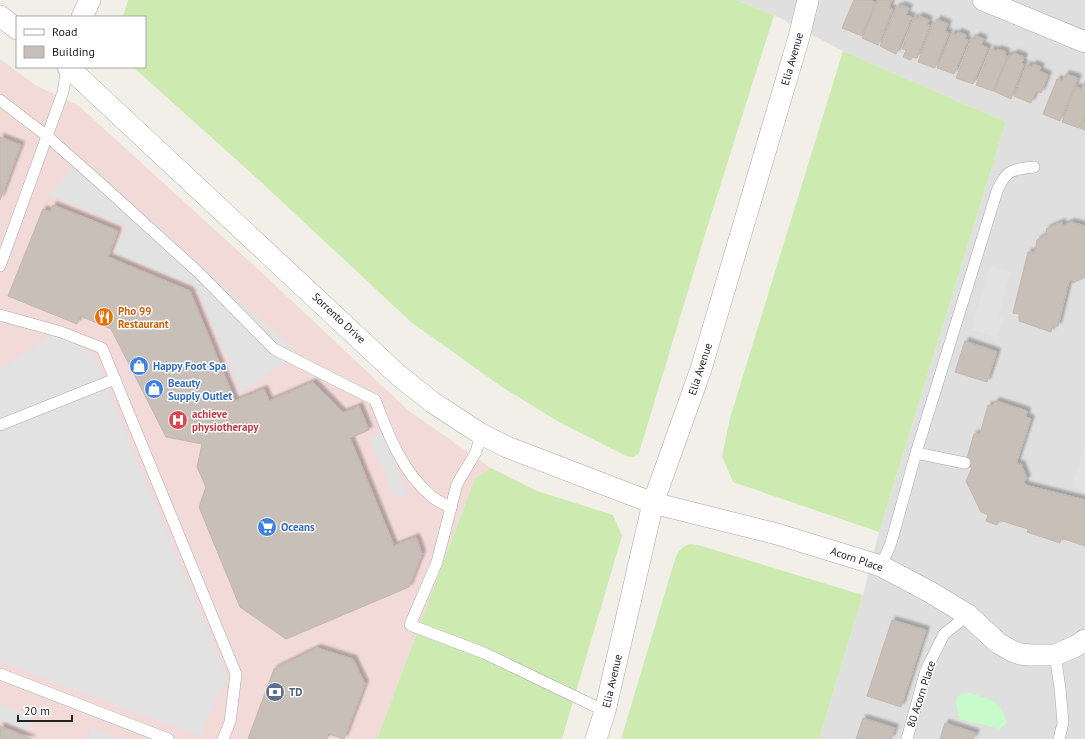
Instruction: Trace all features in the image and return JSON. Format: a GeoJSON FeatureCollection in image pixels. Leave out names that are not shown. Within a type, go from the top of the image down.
{"type":"FeatureCollection","features":[{"type":"Feature","properties":{"kind":"street"},"geometry":{"type":"LineString","coordinates":[[82,16],[90,0]]}},
{"type":"Feature","properties":{"kind":"street","name":"Elia Avenue"},"geometry":{"type":"LineString","coordinates":[[596,739],[605,711],[653,503],[701,369],[799,37],[808,0]]}},
{"type":"Feature","properties":{"kind":"street"},"geometry":{"type":"LineString","coordinates":[[983,0],[1085,42]]}},
{"type":"Feature","properties":{"kind":"street"},"geometry":{"type":"LineString","coordinates":[[0,16],[16,28]]}},
{"type":"Feature","properties":{"kind":"street","name":"Sorrento Drive"},"geometry":{"type":"LineString","coordinates":[[69,68],[397,374],[432,402],[481,434],[507,447],[653,503]]}},
{"type":"Feature","properties":{"kind":"street","name":"Acorn Place"},"geometry":{"type":"LineString","coordinates":[[653,503],[777,534],[881,566],[930,592],[968,615],[998,643],[1020,654],[1055,654],[1076,646],[1085,640]]}},
{"type":"Feature","properties":{"kind":"lane"},"geometry":{"type":"LineString","coordinates":[[0,266],[63,92],[68,68]]}},
{"type":"Feature","properties":{"kind":"lane"},"geometry":{"type":"LineString","coordinates":[[0,100],[47,136],[198,272],[274,349],[376,400],[386,431],[408,471],[430,496],[451,508]]}},
{"type":"Feature","properties":{"kind":"lane"},"geometry":{"type":"LineString","coordinates":[[881,566],[891,543],[916,453],[997,191],[1003,178],[1012,170],[1034,168]]}},
{"type":"Feature","properties":{"kind":"lane"},"geometry":{"type":"LineString","coordinates":[[0,315],[61,332],[102,348],[236,674],[230,722],[223,739]]}},
{"type":"Feature","properties":{"kind":"lane"},"geometry":{"type":"LineString","coordinates":[[0,425],[115,379]]}},
{"type":"Feature","properties":{"kind":"lane"},"geometry":{"type":"LineString","coordinates":[[481,434],[476,452],[457,484],[437,562],[410,625],[484,653],[605,711]]}},
{"type":"Feature","properties":{"kind":"lane"},"geometry":{"type":"LineString","coordinates":[[916,453],[965,463]]}},
{"type":"Feature","properties":{"kind":"lane","name":"80 Acorn Place"},"geometry":{"type":"LineString","coordinates":[[907,739],[926,670],[944,634],[968,615]]}},
{"type":"Feature","properties":{"kind":"lane"},"geometry":{"type":"LineString","coordinates":[[1055,654],[1063,723],[1059,739]]}},
{"type":"Feature","properties":{"kind":"lane"},"geometry":{"type":"LineString","coordinates":[[0,674],[168,739]]}},
{"type":"Feature","properties":{"kind":"shaded area"},"geometry":{"type":"Polygon","coordinates":[[[736,0],[1085,0],[1085,739],[819,739],[863,595],[879,532],[1006,122],[843,51],[774,15],[736,0]]]}},
{"type":"Feature","properties":{"kind":"shaded area"},"geometry":{"type":"Polygon","coordinates":[[[0,59],[35,85],[79,106],[260,271],[409,411],[491,468],[475,478],[377,739],[0,739],[0,59]]]}},
{"type":"Feature","properties":{"kind":"shaded area"},"geometry":{"type":"Polygon","coordinates":[[[82,158],[299,354],[241,392],[196,286],[114,254],[125,226],[49,195],[82,158]]]}},
{"type":"Feature","properties":{"kind":"shaded area"},"geometry":{"type":"Polygon","coordinates":[[[990,265],[1011,272],[998,317],[1003,319],[997,337],[971,330],[990,265]]]}},
{"type":"Feature","properties":{"kind":"shaded area"},"geometry":{"type":"Polygon","coordinates":[[[51,335],[92,351],[227,677],[200,736],[0,662],[0,369],[51,335]]]}},
{"type":"Feature","properties":{"kind":"shaded area"},"geometry":{"type":"Polygon","coordinates":[[[382,433],[408,494],[396,500],[369,438],[382,433]]]}},
{"type":"Feature","properties":{"kind":"shaded area"},"geometry":{"type":"Polygon","coordinates":[[[1085,446],[1085,491],[1072,487],[1085,446]]]}},
{"type":"Feature","properties":{"kind":"shaded area"},"geometry":{"type":"Polygon","coordinates":[[[0,704],[34,717],[28,732],[0,720],[0,704]]]}},
{"type":"Feature","properties":{"kind":"shaded area"},"geometry":{"type":"Polygon","coordinates":[[[92,728],[121,739],[87,739],[92,728]]]}},
{"type":"Feature","properties":{"kind":"green space"},"geometry":{"type":"Polygon","coordinates":[[[128,0],[736,0],[774,15],[707,228],[639,453],[634,457],[626,456],[559,422],[502,387],[411,322],[261,182],[134,68],[146,68],[146,16],[123,16],[128,0]]]}},
{"type":"Feature","properties":{"kind":"green space"},"geometry":{"type":"Polygon","coordinates":[[[843,51],[1006,122],[879,532],[733,482],[722,456],[730,418],[843,51]]]}},
{"type":"Feature","properties":{"kind":"green space"},"geometry":{"type":"Polygon","coordinates":[[[491,468],[537,491],[613,515],[622,536],[562,739],[377,739],[475,478],[491,468]]]}},
{"type":"Feature","properties":{"kind":"green space"},"geometry":{"type":"Polygon","coordinates":[[[690,544],[698,545],[863,595],[819,739],[621,739],[675,559],[677,554],[684,546],[690,544]]]}},
{"type":"Feature","properties":{"kind":"green space"},"geometry":{"type":"Polygon","coordinates":[[[969,693],[984,697],[997,704],[1007,722],[1000,729],[959,719],[956,702],[957,697],[961,694],[969,693]]]}},
{"type":"Feature","properties":{"kind":"building"},"geometry":{"type":"Polygon","coordinates":[[[854,0],[869,0],[875,2],[862,36],[842,28],[854,0]]]}},
{"type":"Feature","properties":{"kind":"building"},"geometry":{"type":"Polygon","coordinates":[[[878,0],[892,0],[889,8],[893,9],[878,45],[862,38],[878,0]]]}},
{"type":"Feature","properties":{"kind":"building"},"geometry":{"type":"Polygon","coordinates":[[[901,5],[909,8],[906,15],[912,17],[896,54],[880,46],[897,6],[900,8],[901,5]]]}},
{"type":"Feature","properties":{"kind":"building"},"geometry":{"type":"Polygon","coordinates":[[[919,16],[929,20],[927,24],[930,25],[917,58],[912,57],[911,60],[903,57],[906,50],[902,49],[914,18],[918,19],[919,16]]]}},
{"type":"Feature","properties":{"kind":"building"},"geometry":{"type":"Polygon","coordinates":[[[937,19],[948,24],[945,31],[949,33],[935,68],[918,62],[933,23],[936,23],[937,19]]]}},
{"type":"Feature","properties":{"kind":"building"},"geometry":{"type":"Polygon","coordinates":[[[958,32],[966,35],[965,39],[968,40],[954,74],[937,68],[952,33],[956,35],[958,32]]]}},
{"type":"Feature","properties":{"kind":"building"},"geometry":{"type":"Polygon","coordinates":[[[976,36],[984,39],[981,45],[988,48],[973,84],[956,78],[972,38],[975,39],[976,36]]]}},
{"type":"Feature","properties":{"kind":"building"},"geometry":{"type":"Polygon","coordinates":[[[991,49],[997,51],[998,49],[1006,52],[1005,56],[1007,56],[993,91],[976,85],[991,49]]]}},
{"type":"Feature","properties":{"kind":"building"},"geometry":{"type":"Polygon","coordinates":[[[1014,53],[1024,57],[1022,63],[1024,64],[1011,99],[994,91],[1009,55],[1012,56],[1014,53]]]}},
{"type":"Feature","properties":{"kind":"building"},"geometry":{"type":"Polygon","coordinates":[[[1033,64],[1041,67],[1039,71],[1048,75],[1041,93],[1036,91],[1031,103],[1014,96],[1027,65],[1032,67],[1033,64]]]}},
{"type":"Feature","properties":{"kind":"building"},"geometry":{"type":"Polygon","coordinates":[[[1066,74],[1078,78],[1060,121],[1043,114],[1057,79],[1062,81],[1066,74]]]}},
{"type":"Feature","properties":{"kind":"building"},"geometry":{"type":"Polygon","coordinates":[[[1085,82],[1085,115],[1079,128],[1062,122],[1076,87],[1081,89],[1085,82]]]}},
{"type":"Feature","properties":{"kind":"building"},"geometry":{"type":"Polygon","coordinates":[[[1085,117],[1085,130],[1080,128],[1085,117]]]}},
{"type":"Feature","properties":{"kind":"building"},"geometry":{"type":"Polygon","coordinates":[[[0,137],[21,145],[0,200],[0,137]]]}},
{"type":"Feature","properties":{"kind":"building"},"geometry":{"type":"Polygon","coordinates":[[[53,205],[118,231],[108,257],[190,291],[235,401],[264,389],[269,401],[313,382],[343,413],[359,406],[369,430],[350,438],[394,546],[416,537],[422,554],[409,587],[286,639],[240,607],[199,507],[206,487],[197,467],[202,444],[166,437],[111,329],[80,316],[77,324],[8,296],[43,209],[50,212],[53,205]]]}},
{"type":"Feature","properties":{"kind":"building"},"geometry":{"type":"Polygon","coordinates":[[[1062,222],[1063,226],[1071,222],[1085,226],[1085,277],[1073,283],[1072,280],[1069,281],[1058,326],[1052,326],[1051,332],[1019,321],[1019,314],[1013,313],[1028,252],[1035,252],[1037,240],[1047,234],[1046,229],[1062,222]]]}},
{"type":"Feature","properties":{"kind":"building"},"geometry":{"type":"Polygon","coordinates":[[[965,341],[997,352],[987,382],[955,372],[965,341]]]}},
{"type":"Feature","properties":{"kind":"building"},"geometry":{"type":"Polygon","coordinates":[[[996,401],[1027,411],[1026,417],[1031,419],[1017,461],[1018,465],[1021,464],[1027,479],[1024,481],[1025,485],[1085,500],[1085,546],[1061,538],[1060,543],[1027,532],[1028,529],[999,520],[997,525],[986,521],[988,515],[981,512],[966,481],[972,468],[965,465],[974,434],[980,434],[988,405],[992,406],[996,401]]]}},
{"type":"Feature","properties":{"kind":"building"},"geometry":{"type":"Polygon","coordinates":[[[892,620],[926,630],[901,707],[867,696],[892,620]]]}},
{"type":"Feature","properties":{"kind":"building"},"geometry":{"type":"Polygon","coordinates":[[[317,648],[353,659],[365,684],[344,739],[329,734],[327,739],[248,739],[274,669],[317,648]]]}},
{"type":"Feature","properties":{"kind":"building"},"geometry":{"type":"Polygon","coordinates":[[[863,718],[895,728],[891,739],[856,739],[863,718]]]}},
{"type":"Feature","properties":{"kind":"building"},"geometry":{"type":"Polygon","coordinates":[[[945,723],[976,733],[973,739],[940,739],[945,723]]]}},
{"type":"Feature","properties":{"kind":"building"},"geometry":{"type":"Polygon","coordinates":[[[0,726],[32,739],[0,739],[0,726]]]}},
{"type":"Feature","properties":{"kind":"place","name":"Pho 99 Restaurant"},"geometry":{"type":"Point","coordinates":[104,317]}},
{"type":"Feature","properties":{"kind":"place","name":"Happy Foot Spa"},"geometry":{"type":"Point","coordinates":[139,366]}},
{"type":"Feature","properties":{"kind":"place","name":"Beauty Supply Outlet"},"geometry":{"type":"Point","coordinates":[154,389]}},
{"type":"Feature","properties":{"kind":"place","name":"achieve physiotherapy"},"geometry":{"type":"Point","coordinates":[178,420]}},
{"type":"Feature","properties":{"kind":"place","name":"Oceans"},"geometry":{"type":"Point","coordinates":[267,527]}},
{"type":"Feature","properties":{"kind":"place","name":"TD"},"geometry":{"type":"Point","coordinates":[275,692]}}]}
